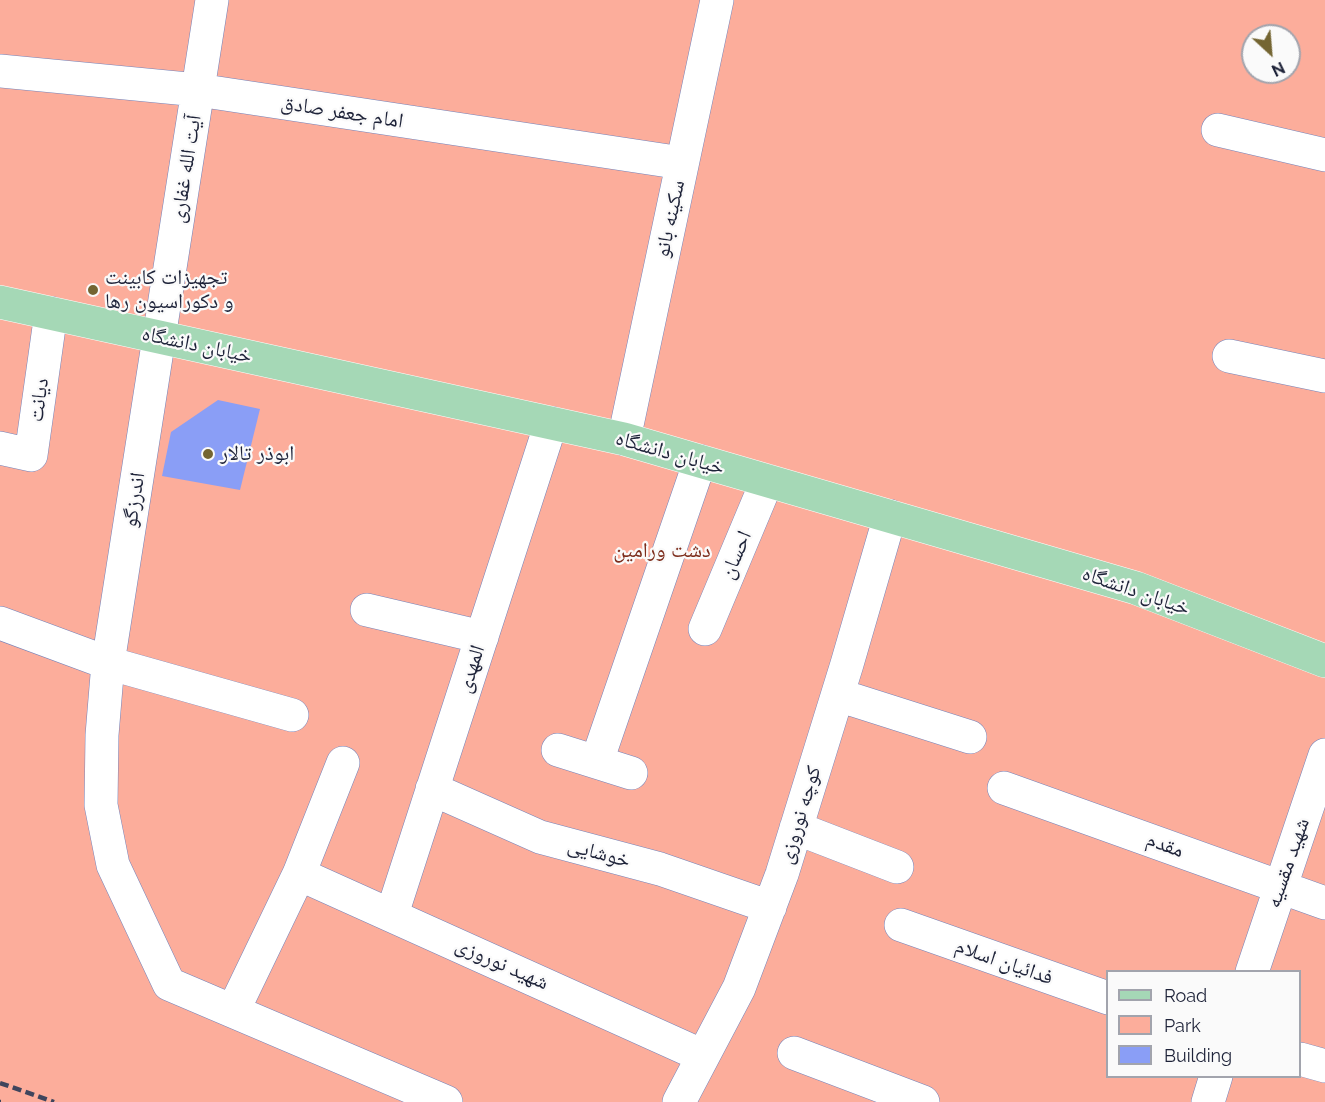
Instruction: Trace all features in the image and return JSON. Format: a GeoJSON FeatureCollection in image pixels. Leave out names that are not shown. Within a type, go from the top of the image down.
{"type":"FeatureCollection","features":[{"type":"Feature","properties":{"kind":"main road","name":"خیابان دانشگاه"},"geometry":{"type":"LineString","coordinates":[[0,302],[624,439],[1136,588],[1325,661]]}},
{"type":"Feature","properties":{"kind":"street","name":"آیت الله غفاری"},"geometry":{"type":"LineString","coordinates":[[159,337],[212,0]]}},
{"type":"Feature","properties":{"kind":"street","name":"سکینه بانو"},"geometry":{"type":"LineString","coordinates":[[624,439],[717,0]]}},
{"type":"Feature","properties":{"kind":"street","name":"امام جعفر صادق"},"geometry":{"type":"LineString","coordinates":[[0,71],[198,90],[682,164]]}},
{"type":"Feature","properties":{"kind":"street"},"geometry":{"type":"LineString","coordinates":[[1218,130],[1325,155]]}},
{"type":"Feature","properties":{"kind":"street","name":"دیانت"},"geometry":{"type":"LineString","coordinates":[[0,448],[31,455],[51,313]]}},
{"type":"Feature","properties":{"kind":"street","name":"اندرزگو"},"geometry":{"type":"LineString","coordinates":[[159,337],[108,663],[102,735],[101,805],[113,865],[169,984],[446,1102]]}},
{"type":"Feature","properties":{"kind":"street"},"geometry":{"type":"LineString","coordinates":[[1229,356],[1325,376]]}},
{"type":"Feature","properties":{"kind":"street","name":"المهدی"},"geometry":{"type":"LineString","coordinates":[[392,914],[551,423]]}},
{"type":"Feature","properties":{"kind":"street"},"geometry":{"type":"LineString","coordinates":[[597,761],[700,461]]}},
{"type":"Feature","properties":{"kind":"street","name":"احسان"},"geometry":{"type":"LineString","coordinates":[[705,629],[767,481]]}},
{"type":"Feature","properties":{"kind":"street","name":"کوچه نوروزی"},"geometry":{"type":"LineString","coordinates":[[679,1102],[739,988],[770,908],[838,695],[890,516]]}},
{"type":"Feature","properties":{"kind":"street"},"geometry":{"type":"LineString","coordinates":[[367,610],[482,637]]}},
{"type":"Feature","properties":{"kind":"street"},"geometry":{"type":"LineString","coordinates":[[0,623],[108,663],[292,715]]}},
{"type":"Feature","properties":{"kind":"street"},"geometry":{"type":"LineString","coordinates":[[838,695],[970,738]]}},
{"type":"Feature","properties":{"kind":"street"},"geometry":{"type":"LineString","coordinates":[[558,750],[631,773]]}},
{"type":"Feature","properties":{"kind":"street","name":"شهید مقسیه"},"geometry":{"type":"LineString","coordinates":[[1253,970],[1325,755]]}},
{"type":"Feature","properties":{"kind":"street"},"geometry":{"type":"LineString","coordinates":[[233,1011],[299,874],[343,762]]}},
{"type":"Feature","properties":{"kind":"street","name":"مقدم"},"geometry":{"type":"LineString","coordinates":[[1004,788],[1325,903]]}},
{"type":"Feature","properties":{"kind":"street","name":"خوشایی"},"geometry":{"type":"LineString","coordinates":[[432,789],[540,837],[660,869],[770,908]]}},
{"type":"Feature","properties":{"kind":"street"},"geometry":{"type":"LineString","coordinates":[[796,828],[897,867]]}},
{"type":"Feature","properties":{"kind":"street","name":"شهید نوروزی"},"geometry":{"type":"LineString","coordinates":[[299,874],[703,1056]]}},
{"type":"Feature","properties":{"kind":"street","name":"فدائیان اسلام"},"geometry":{"type":"LineString","coordinates":[[901,926],[1106,998]]}},
{"type":"Feature","properties":{"kind":"street"},"geometry":{"type":"LineString","coordinates":[[794,1053],[922,1102]]}},
{"type":"Feature","properties":{"kind":"street"},"geometry":{"type":"LineString","coordinates":[[1301,1059],[1325,1065]]}},
{"type":"Feature","properties":{"kind":"street"},"geometry":{"type":"LineString","coordinates":[[1208,1102],[1216,1078]]}},
{"type":"Feature","properties":{"kind":"green space","name":"دشت ورامین"},"geometry":{"type":"Polygon","coordinates":[[[0,0],[1325,0],[1325,1102],[0,1102],[0,0]]]}},
{"type":"Feature","properties":{"kind":"building","name":"ابوذر تالار"},"geometry":{"type":"Polygon","coordinates":[[[218,400],[260,409],[240,490],[162,476],[171,432],[218,400]]]}},
{"type":"Feature","properties":{"kind":"railway"},"geometry":{"type":"LineString","coordinates":[[0,1083],[54,1102]]}},
{"type":"Feature","properties":{"kind":"place","name":"تجهیزات کابینت و دکوراسیون رها"},"geometry":{"type":"Point","coordinates":[93,290]}},
{"type":"Feature","properties":{"kind":"place","name":"ابوذر تالار"},"geometry":{"type":"Point","coordinates":[208,454]}}]}
